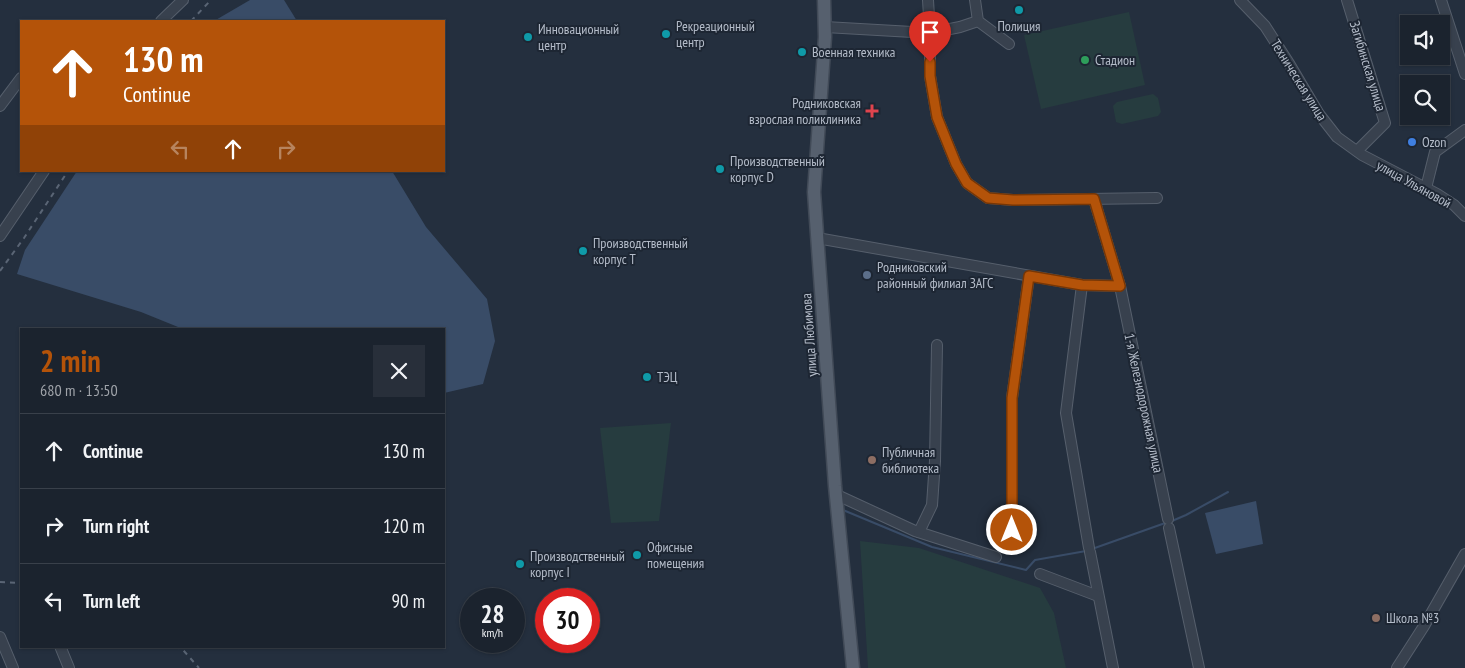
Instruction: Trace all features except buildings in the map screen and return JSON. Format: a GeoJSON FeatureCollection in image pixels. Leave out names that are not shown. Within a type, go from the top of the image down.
{"type":"FeatureCollection","features":[{"type":"Feature","properties":{"kind":"main road","name":"улица Любимова"},"geometry":{"type":"LineString","coordinates":[[824,0],[825,37],[814,192],[837,504],[853,668]]}},
{"type":"Feature","properties":{"kind":"street"},"geometry":{"type":"LineString","coordinates":[[928,0],[930,76],[937,117],[956,164],[967,183],[988,198],[1013,200],[1157,198]]}},
{"type":"Feature","properties":{"kind":"street"},"geometry":{"type":"LineString","coordinates":[[975,0],[978,21],[1009,44]]}},
{"type":"Feature","properties":{"kind":"street","name":"Техническая улица"},"geometry":{"type":"LineString","coordinates":[[1240,0],[1265,26],[1319,114],[1337,137],[1359,153]]}},
{"type":"Feature","properties":{"kind":"street","name":"Загибинская улица"},"geometry":{"type":"LineString","coordinates":[[1348,0],[1385,123],[1359,153]]}},
{"type":"Feature","properties":{"kind":"street"},"geometry":{"type":"LineString","coordinates":[[1440,0],[1465,74]]}},
{"type":"Feature","properties":{"kind":"street"},"geometry":{"type":"LineString","coordinates":[[162,20],[178,2]]}},
{"type":"Feature","properties":{"kind":"street"},"geometry":{"type":"LineString","coordinates":[[825,27],[930,33],[978,21]]}},
{"type":"Feature","properties":{"kind":"street"},"geometry":{"type":"LineString","coordinates":[[0,106],[20,79]]}},
{"type":"Feature","properties":{"kind":"street"},"geometry":{"type":"LineString","coordinates":[[1426,188],[1435,152],[1465,130]]}},
{"type":"Feature","properties":{"kind":"street","name":"улица Ульяновой"},"geometry":{"type":"LineString","coordinates":[[1359,153],[1437,194],[1454,205],[1465,216]]}},
{"type":"Feature","properties":{"kind":"street"},"geometry":{"type":"LineString","coordinates":[[0,236],[43,172]]}},
{"type":"Feature","properties":{"kind":"street","name":"1-я Железнодорожная улица"},"geometry":{"type":"LineString","coordinates":[[1094,199],[1120,286],[1199,668]]}},
{"type":"Feature","properties":{"kind":"street"},"geometry":{"type":"LineString","coordinates":[[817,238],[1082,285],[1120,286]]}},
{"type":"Feature","properties":{"kind":"street"},"geometry":{"type":"LineString","coordinates":[[1012,549],[1012,398],[1029,276]]}},
{"type":"Feature","properties":{"kind":"street"},"geometry":{"type":"LineString","coordinates":[[1082,285],[1066,413],[1089,550],[1113,668]]}},
{"type":"Feature","properties":{"kind":"street"},"geometry":{"type":"LineString","coordinates":[[919,532],[932,505],[935,461],[937,345]]}},
{"type":"Feature","properties":{"kind":"street"},"geometry":{"type":"LineString","coordinates":[[837,504],[996,557]]}},
{"type":"Feature","properties":{"kind":"street"},"geometry":{"type":"LineString","coordinates":[[1397,668],[1424,626],[1465,554]]}},
{"type":"Feature","properties":{"kind":"street"},"geometry":{"type":"LineString","coordinates":[[1040,574],[1098,596]]}},
{"type":"Feature","properties":{"kind":"street"},"geometry":{"type":"LineString","coordinates":[[0,637],[13,668]]}},
{"type":"Feature","properties":{"kind":"street"},"geometry":{"type":"LineString","coordinates":[[61,648],[69,668]]}},
{"type":"Feature","properties":{"kind":"green space","name":"Стадион"},"geometry":{"type":"Polygon","coordinates":[[[1129,12],[1145,85],[1041,109],[1024,35],[1129,12]]]}},
{"type":"Feature","properties":{"kind":"green space"},"geometry":{"type":"Polygon","coordinates":[[[1153,94],[1158,98],[1161,112],[1158,116],[1122,124],[1116,122],[1113,106],[1117,102],[1153,94]]]}},
{"type":"Feature","properties":{"kind":"green space"},"geometry":{"type":"Polygon","coordinates":[[[671,423],[659,521],[611,523],[600,428],[671,423]]]}},
{"type":"Feature","properties":{"kind":"green space"},"geometry":{"type":"Polygon","coordinates":[[[860,541],[919,548],[1040,588],[1054,613],[1066,668],[868,668],[860,541]]]}},
{"type":"Feature","properties":{"kind":"water"},"geometry":{"type":"Polygon","coordinates":[[[250,0],[284,0],[296,20],[216,20],[250,0]]]}},
{"type":"Feature","properties":{"kind":"water"},"geometry":{"type":"Polygon","coordinates":[[[76,172],[393,172],[426,227],[487,299],[495,341],[483,384],[445,393],[445,328],[181,328],[141,312],[17,274],[25,250],[76,172]]]}},
{"type":"Feature","properties":{"kind":"water"},"geometry":{"type":"Polygon","coordinates":[[[1256,501],[1263,544],[1216,554],[1205,513],[1256,501]]]}},
{"type":"Feature","properties":{"kind":"waterway"},"geometry":{"type":"LineString","coordinates":[[1172,521],[1228,492]]}},
{"type":"Feature","properties":{"kind":"waterway"},"geometry":{"type":"LineString","coordinates":[[843,510],[932,547],[1026,570],[1035,560],[1086,551]]}},
{"type":"Feature","properties":{"kind":"waterway"},"geometry":{"type":"LineString","coordinates":[[1092,549],[1168,522]]}},
{"type":"Feature","properties":{"kind":"railway"},"geometry":{"type":"LineString","coordinates":[[192,20],[211,0]]}},
{"type":"Feature","properties":{"kind":"railway"},"geometry":{"type":"LineString","coordinates":[[0,271],[67,172]]}},
{"type":"Feature","properties":{"kind":"railway"},"geometry":{"type":"LineString","coordinates":[[0,582],[20,583]]}},
{"type":"Feature","properties":{"kind":"railway"},"geometry":{"type":"LineString","coordinates":[[179,648],[199,668]]}},
{"type":"Feature","properties":{"kind":"place","name":"Полиция"},"geometry":{"type":"Point","coordinates":[1019,10]}},
{"type":"Feature","properties":{"kind":"place","name":"Рекреационный центр"},"geometry":{"type":"Point","coordinates":[666,34]}},
{"type":"Feature","properties":{"kind":"place","name":"Инновационный центр"},"geometry":{"type":"Point","coordinates":[528,37]}},
{"type":"Feature","properties":{"kind":"place","name":"Военная техника"},"geometry":{"type":"Point","coordinates":[802,52]}},
{"type":"Feature","properties":{"kind":"place","name":"Стадион"},"geometry":{"type":"Point","coordinates":[1085,60]}},
{"type":"Feature","properties":{"kind":"place","name":"Родниковская взрослая поликлиника"},"geometry":{"type":"Point","coordinates":[872,111]}},
{"type":"Feature","properties":{"kind":"place","name":"Ozon"},"geometry":{"type":"Point","coordinates":[1412,142]}},
{"type":"Feature","properties":{"kind":"place","name":"Производственный корпус D"},"geometry":{"type":"Point","coordinates":[720,169]}},
{"type":"Feature","properties":{"kind":"place","name":"Производственный корпус T"},"geometry":{"type":"Point","coordinates":[583,251]}},
{"type":"Feature","properties":{"kind":"place","name":"Родниковский районный филиал ЗАГС"},"geometry":{"type":"Point","coordinates":[867,275]}},
{"type":"Feature","properties":{"kind":"place","name":"ТЭЦ"},"geometry":{"type":"Point","coordinates":[647,377]}},
{"type":"Feature","properties":{"kind":"place","name":"Публичная библиотека"},"geometry":{"type":"Point","coordinates":[872,460]}},
{"type":"Feature","properties":{"kind":"place","name":"Офисные помещения"},"geometry":{"type":"Point","coordinates":[637,555]}},
{"type":"Feature","properties":{"kind":"place","name":"Производственный корпус I"},"geometry":{"type":"Point","coordinates":[520,564]}},
{"type":"Feature","properties":{"kind":"place","name":"Школа №3"},"geometry":{"type":"Point","coordinates":[1376,618]}},
{"type":"Feature","properties":{"kind":"route"},"geometry":{"type":"LineString","coordinates":[[930,62],[930,76],[937,117],[956,164],[967,183],[988,198],[1013,200],[1094,199],[1120,286],[1082,285],[1029,276],[1012,398],[1012,530]]}}]}
